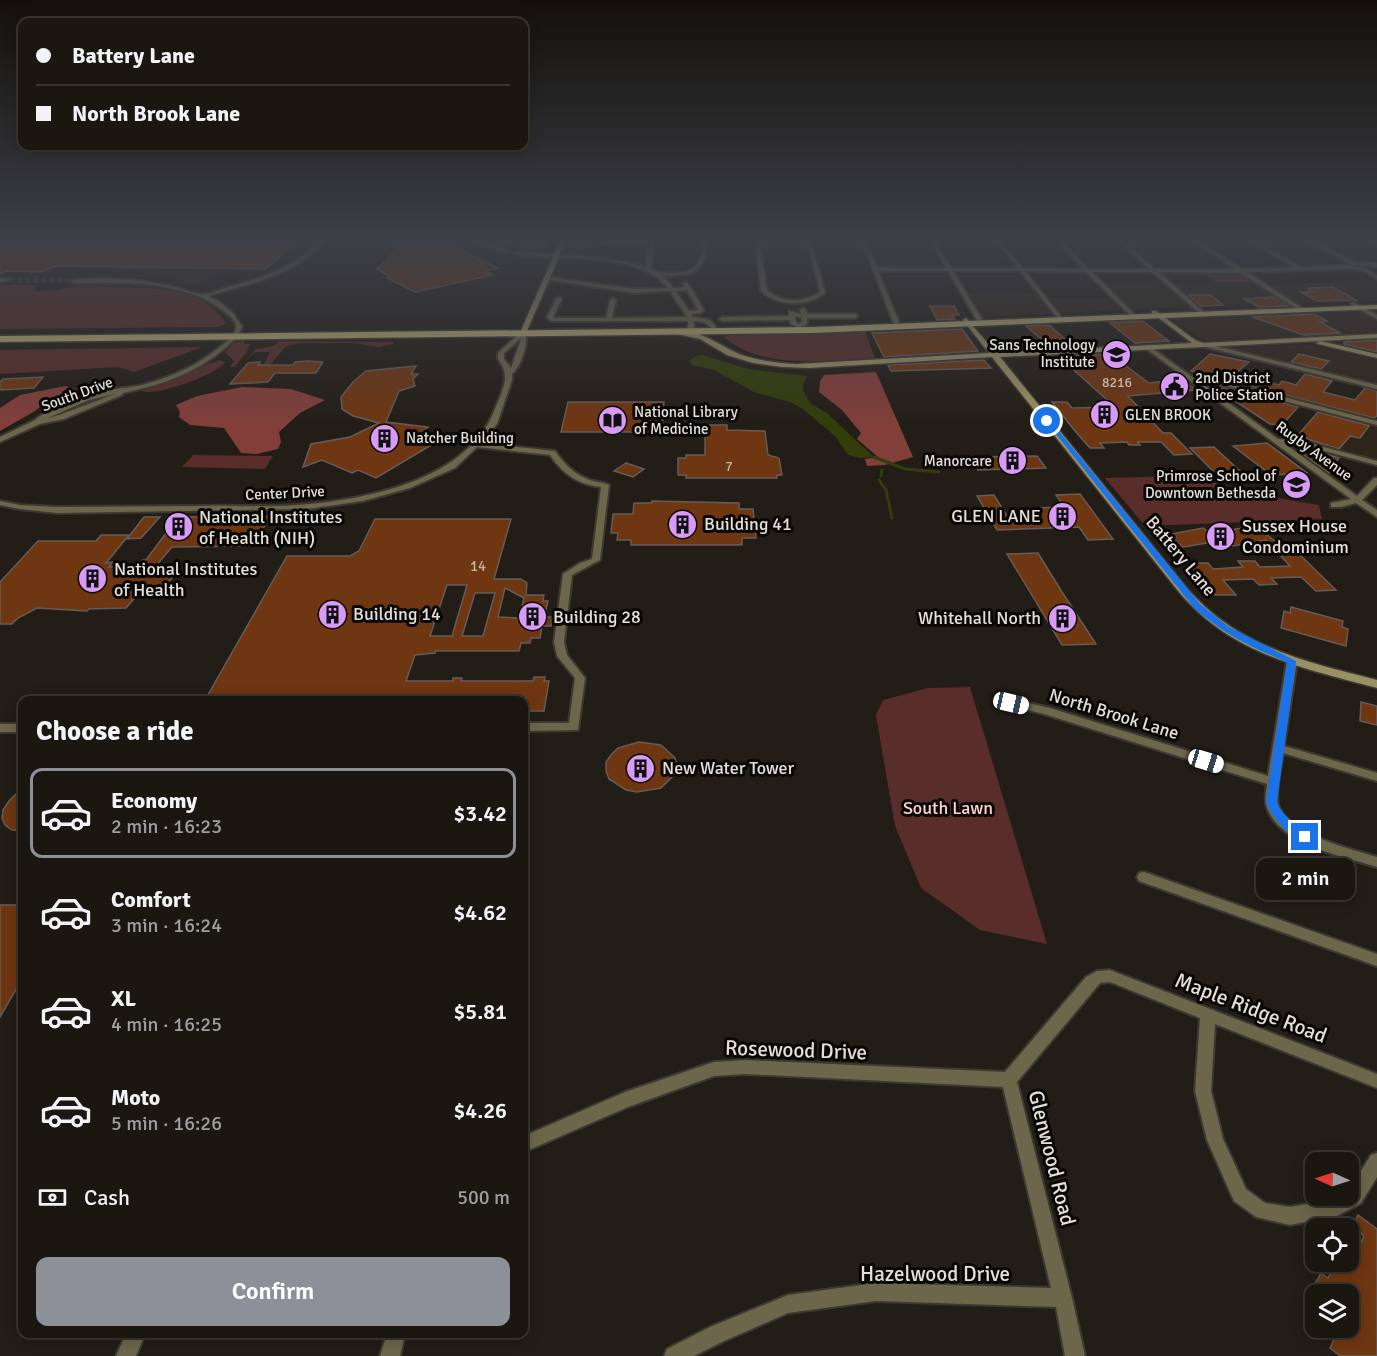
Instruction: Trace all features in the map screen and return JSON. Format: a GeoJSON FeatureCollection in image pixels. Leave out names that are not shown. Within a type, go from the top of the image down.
{"type":"FeatureCollection","features":[{"type":"Feature","properties":{"kind":"main road"},"geometry":{"type":"LineString","coordinates":[[0,339],[524,331],[663,332],[795,322],[897,324],[967,322],[1377,305]]}},
{"type":"Feature","properties":{"kind":"main road"},"geometry":{"type":"LineString","coordinates":[[967,322],[979,319],[1059,318]]}},
{"type":"Feature","properties":{"kind":"main road"},"geometry":{"type":"LineString","coordinates":[[524,331],[691,323],[713,329]]}},
{"type":"Feature","properties":{"kind":"main road"},"geometry":{"type":"LineString","coordinates":[[0,334],[235,335]]}},
{"type":"Feature","properties":{"kind":"street"},"geometry":{"type":"LineString","coordinates":[[216,302],[234,317],[239,326],[235,335]]}},
{"type":"Feature","properties":{"kind":"street"},"geometry":{"type":"LineString","coordinates":[[501,359],[503,349],[524,331],[537,302]]}},
{"type":"Feature","properties":{"kind":"street"},"geometry":{"type":"LineString","coordinates":[[557,302],[550,317],[552,320],[691,323],[680,302]]}},
{"type":"Feature","properties":{"kind":"street"},"geometry":{"type":"LineString","coordinates":[[609,320],[613,302]]}},
{"type":"Feature","properties":{"kind":"street"},"geometry":{"type":"LineString","coordinates":[[687,313],[701,311],[695,302]]}},
{"type":"Feature","properties":{"kind":"street"},"geometry":{"type":"LineString","coordinates":[[790,302],[795,322]]}},
{"type":"Feature","properties":{"kind":"street"},"geometry":{"type":"LineString","coordinates":[[722,319],[805,323],[801,302]]}},
{"type":"Feature","properties":{"kind":"street"},"geometry":{"type":"LineString","coordinates":[[889,302],[897,324]]}},
{"type":"Feature","properties":{"kind":"street"},"geometry":{"type":"LineString","coordinates":[[969,302],[979,319]]}},
{"type":"Feature","properties":{"kind":"street"},"geometry":{"type":"LineString","coordinates":[[1047,302],[1059,318]]}},
{"type":"Feature","properties":{"kind":"street"},"geometry":{"type":"LineString","coordinates":[[1120,302],[1132,315]]}},
{"type":"Feature","properties":{"kind":"street"},"geometry":{"type":"LineString","coordinates":[[1189,302],[1200,312]]}},
{"type":"Feature","properties":{"kind":"street"},"geometry":{"type":"LineString","coordinates":[[1290,302],[1299,308]]}},
{"type":"Feature","properties":{"kind":"street"},"geometry":{"type":"LineString","coordinates":[[1356,306],[1377,317]]}},
{"type":"Feature","properties":{"kind":"street"},"geometry":{"type":"LineString","coordinates":[[1156,314],[1203,345],[1377,387]]}},
{"type":"Feature","properties":{"kind":"street"},"geometry":{"type":"LineString","coordinates":[[795,322],[804,315],[855,316]]}},
{"type":"Feature","properties":{"kind":"street","name":"Battery Lane"},"geometry":{"type":"LineString","coordinates":[[967,322],[1197,606],[1225,629],[1251,644],[1292,661],[1377,684]]}},
{"type":"Feature","properties":{"kind":"street"},"geometry":{"type":"LineString","coordinates":[[713,329],[725,344],[753,355],[786,361],[835,363]]}},
{"type":"Feature","properties":{"kind":"street","name":"Center Drive"},"geometry":{"type":"LineString","coordinates":[[0,503],[57,510],[288,508],[329,505],[363,499],[417,483],[452,466],[477,445],[493,424],[508,384],[509,373],[513,370],[524,339],[524,331]]}},
{"type":"Feature","properties":{"kind":"street"},"geometry":{"type":"LineString","coordinates":[[663,332],[704,337],[732,354],[765,363],[803,366],[1377,336]]}},
{"type":"Feature","properties":{"kind":"street","name":"South Drive"},"geometry":{"type":"LineString","coordinates":[[0,440],[38,422],[75,412],[125,391],[165,380],[198,366],[210,359],[235,335]]}},
{"type":"Feature","properties":{"kind":"street"},"geometry":{"type":"LineString","coordinates":[[1336,338],[1332,340],[1334,344],[1350,350]]}},
{"type":"Feature","properties":{"kind":"street"},"geometry":{"type":"LineString","coordinates":[[1305,340],[1377,356]]}},
{"type":"Feature","properties":{"kind":"street"},"geometry":{"type":"LineString","coordinates":[[1226,344],[1223,346],[1230,352]]}},
{"type":"Feature","properties":{"kind":"street","name":"Rugby Avenue"},"geometry":{"type":"LineString","coordinates":[[1147,347],[1377,514]]}},
{"type":"Feature","properties":{"kind":"street"},"geometry":{"type":"LineString","coordinates":[[503,349],[508,351],[520,349]]}},
{"type":"Feature","properties":{"kind":"street"},"geometry":{"type":"LineString","coordinates":[[501,359],[517,358]]}},
{"type":"Feature","properties":{"kind":"street"},"geometry":{"type":"LineString","coordinates":[[501,359],[507,364],[509,373]]}},
{"type":"Feature","properties":{"kind":"street"},"geometry":{"type":"LineString","coordinates":[[1196,383],[1222,383],[1377,423]]}},
{"type":"Feature","properties":{"kind":"street","name":"South Drive"},"geometry":{"type":"LineString","coordinates":[[38,422],[53,412],[84,399],[106,392],[125,391]]}},
{"type":"Feature","properties":{"kind":"street"},"geometry":{"type":"LineString","coordinates":[[84,399],[84,405],[91,406]]}},
{"type":"Feature","properties":{"kind":"street"},"geometry":{"type":"LineString","coordinates":[[53,412],[75,412]]}},
{"type":"Feature","properties":{"kind":"street"},"geometry":{"type":"LineString","coordinates":[[1276,441],[1301,443],[1377,463]]}},
{"type":"Feature","properties":{"kind":"street"},"geometry":{"type":"LineString","coordinates":[[477,445],[552,453],[558,463],[582,481],[605,485],[596,560],[568,574],[559,642],[562,656],[580,678],[574,727],[528,727]]}},
{"type":"Feature","properties":{"kind":"street"},"geometry":{"type":"LineString","coordinates":[[1334,505],[1347,505],[1357,500],[1377,480]]}},
{"type":"Feature","properties":{"kind":"street"},"geometry":{"type":"LineString","coordinates":[[1292,661],[1273,782],[1272,802],[1275,810],[1293,829],[1305,837],[1377,862]]}},
{"type":"Feature","properties":{"kind":"street","name":"North Brook Lane"},"geometry":{"type":"LineString","coordinates":[[1011,703],[1046,711],[1273,782]]}},
{"type":"Feature","properties":{"kind":"street"},"geometry":{"type":"LineString","coordinates":[[0,728],[18,728]]}},
{"type":"Feature","properties":{"kind":"street"},"geometry":{"type":"LineString","coordinates":[[1278,748],[1377,777]]}},
{"type":"Feature","properties":{"kind":"street"},"geometry":{"type":"LineString","coordinates":[[1143,877],[1377,960]]}},
{"type":"Feature","properties":{"kind":"street","name":"Glenwood Road"},"geometry":{"type":"LineString","coordinates":[[1076,1356],[1064,1298],[1009,1080],[1091,981],[1097,976],[1110,976]]}},
{"type":"Feature","properties":{"kind":"street","name":"Maple Ridge Road"},"geometry":{"type":"LineString","coordinates":[[1110,976],[1377,1081]]}},
{"type":"Feature","properties":{"kind":"street"},"geometry":{"type":"LineString","coordinates":[[1208,1014],[1203,1091],[1215,1140],[1240,1195],[1262,1211],[1290,1216],[1337,1207],[1355,1197],[1377,1161]]}},
{"type":"Feature","properties":{"kind":"street","name":"Rosewood Drive"},"geometry":{"type":"LineString","coordinates":[[528,1142],[625,1100],[714,1069],[745,1067],[1009,1080]]}},
{"type":"Feature","properties":{"kind":"street","name":"Hazelwood Drive"},"geometry":{"type":"LineString","coordinates":[[674,1356],[717,1334],[788,1304],[876,1292],[1064,1298]]}},
{"type":"Feature","properties":{"kind":"street"},"geometry":{"type":"LineString","coordinates":[[126,1356],[134,1338]]}},
{"type":"Feature","properties":{"kind":"street"},"geometry":{"type":"LineString","coordinates":[[390,1356],[395,1338]]}},
{"type":"Feature","properties":{"kind":"shaded area"},"geometry":{"type":"Polygon","coordinates":[[[972,302],[1044,302],[1052,313],[982,316],[972,302]]]}},
{"type":"Feature","properties":{"kind":"shaded area"},"geometry":{"type":"Polygon","coordinates":[[[1051,302],[1115,302],[1122,310],[1063,313],[1058,311],[1051,302]]]}},
{"type":"Feature","properties":{"kind":"shaded area"},"geometry":{"type":"Polygon","coordinates":[[[1122,302],[1185,302],[1190,307],[1133,310],[1122,302]]]}},
{"type":"Feature","properties":{"kind":"shaded area"},"geometry":{"type":"Polygon","coordinates":[[[1194,302],[1287,304],[1203,307],[1194,302]]]}},
{"type":"Feature","properties":{"kind":"shaded area"},"geometry":{"type":"Polygon","coordinates":[[[1354,310],[1377,320],[1377,333],[1204,341],[1169,318],[1354,310]]]}},
{"type":"Feature","properties":{"kind":"shaded area"},"geometry":{"type":"Polygon","coordinates":[[[1305,344],[1377,360],[1377,384],[1228,348],[1305,344]]]}},
{"type":"Feature","properties":{"kind":"shaded area"},"geometry":{"type":"Polygon","coordinates":[[[702,355],[748,369],[807,376],[803,390],[810,403],[828,414],[874,457],[860,458],[848,455],[836,437],[803,409],[790,402],[754,392],[714,370],[692,365],[689,361],[702,355]]]}},
{"type":"Feature","properties":{"kind":"shaded area"},"geometry":{"type":"Polygon","coordinates":[[[876,372],[913,457],[885,465],[867,466],[865,459],[878,457],[857,439],[861,433],[842,410],[819,392],[820,381],[824,375],[876,372]]]}},
{"type":"Feature","properties":{"kind":"shaded area"},"geometry":{"type":"Polygon","coordinates":[[[65,386],[80,390],[43,404],[0,431],[0,408],[20,395],[65,386]]]}},
{"type":"Feature","properties":{"kind":"shaded area"},"geometry":{"type":"Polygon","coordinates":[[[242,387],[291,389],[325,400],[300,413],[279,432],[281,442],[278,449],[257,454],[241,453],[224,428],[190,425],[179,417],[180,412],[176,405],[197,396],[242,387]]]}},
{"type":"Feature","properties":{"kind":"shaded area"},"geometry":{"type":"Polygon","coordinates":[[[1361,421],[1377,426],[1377,461],[1338,450],[1361,421]]]}},
{"type":"Feature","properties":{"kind":"green space"},"geometry":{"type":"Polygon","coordinates":[[[0,302],[205,302],[226,324],[218,327],[0,329],[0,302]]]}},
{"type":"Feature","properties":{"kind":"green space"},"geometry":{"type":"Polygon","coordinates":[[[865,331],[875,358],[817,361],[776,359],[739,348],[724,337],[729,334],[865,331]]]}},
{"type":"Feature","properties":{"kind":"green space"},"geometry":{"type":"Polygon","coordinates":[[[245,341],[244,344],[251,344],[247,348],[249,349],[235,367],[230,367],[234,361],[225,352],[235,342],[245,341]]]}},
{"type":"Feature","properties":{"kind":"green space"},"geometry":{"type":"Polygon","coordinates":[[[272,341],[393,342],[393,344],[379,347],[354,343],[299,343],[285,347],[270,365],[263,366],[270,352],[255,352],[247,359],[256,349],[273,346],[279,342],[272,341]]]}},
{"type":"Feature","properties":{"kind":"green space"},"geometry":{"type":"Polygon","coordinates":[[[202,347],[134,372],[118,367],[0,374],[0,350],[202,347]]]}},
{"type":"Feature","properties":{"kind":"green space"},"geometry":{"type":"Polygon","coordinates":[[[219,360],[225,362],[210,373],[185,384],[159,391],[141,391],[144,388],[219,360]]]}},
{"type":"Feature","properties":{"kind":"green space"},"geometry":{"type":"Polygon","coordinates":[[[193,455],[273,456],[265,469],[182,467],[193,455]]]}},
{"type":"Feature","properties":{"kind":"green space"},"geometry":{"type":"Polygon","coordinates":[[[1211,475],[1229,490],[1319,505],[1322,519],[1145,526],[1105,478],[1211,475]]]}},
{"type":"Feature","properties":{"kind":"green space","name":"South Lawn"},"geometry":{"type":"Polygon","coordinates":[[[970,687],[1047,944],[980,930],[921,888],[895,826],[876,715],[883,700],[928,688],[970,687]]]}},
{"type":"Feature","properties":{"kind":"building"},"geometry":{"type":"Polygon","coordinates":[[[1197,302],[1220,302],[1223,305],[1201,306],[1197,302]]]}},
{"type":"Feature","properties":{"kind":"building"},"geometry":{"type":"Polygon","coordinates":[[[1250,302],[1283,302],[1289,306],[1259,307],[1250,302]]]}},
{"type":"Feature","properties":{"kind":"building"},"geometry":{"type":"Polygon","coordinates":[[[930,306],[954,306],[959,315],[952,315],[955,319],[937,320],[930,306]]]}},
{"type":"Feature","properties":{"kind":"building"},"geometry":{"type":"Polygon","coordinates":[[[1314,314],[1327,321],[1320,322],[1340,333],[1304,335],[1252,317],[1314,314]]]}},
{"type":"Feature","properties":{"kind":"building"},"geometry":{"type":"Polygon","coordinates":[[[1143,321],[1169,341],[1135,343],[1110,323],[1143,321]]]}},
{"type":"Feature","properties":{"kind":"building"},"geometry":{"type":"Polygon","coordinates":[[[1049,325],[1073,347],[1051,348],[1026,326],[1049,325]]]}},
{"type":"Feature","properties":{"kind":"building"},"geometry":{"type":"Polygon","coordinates":[[[962,329],[978,351],[884,357],[872,333],[962,329]]]}},
{"type":"Feature","properties":{"kind":"building"},"geometry":{"type":"Polygon","coordinates":[[[1377,340],[1377,352],[1344,344],[1344,342],[1377,340]]]}},
{"type":"Feature","properties":{"kind":"building"},"geometry":{"type":"Polygon","coordinates":[[[1110,354],[1149,383],[1181,379],[1196,390],[1128,396],[1163,433],[1171,433],[1192,454],[1174,455],[1161,442],[1138,442],[1140,445],[1129,445],[1127,442],[1100,443],[1104,448],[1090,448],[1075,431],[1052,402],[1067,402],[1072,408],[1115,407],[1058,356],[1110,354]]]}},
{"type":"Feature","properties":{"kind":"building"},"geometry":{"type":"Polygon","coordinates":[[[1210,354],[1249,362],[1235,374],[1279,385],[1282,381],[1296,385],[1305,374],[1332,381],[1323,392],[1355,400],[1365,388],[1377,391],[1377,416],[1374,418],[1191,371],[1210,354]]]}},
{"type":"Feature","properties":{"kind":"building"},"geometry":{"type":"Polygon","coordinates":[[[1299,354],[1329,361],[1321,369],[1291,362],[1299,354]]]}},
{"type":"Feature","properties":{"kind":"building"},"geometry":{"type":"Polygon","coordinates":[[[984,360],[991,368],[891,371],[888,365],[984,360]]]}},
{"type":"Feature","properties":{"kind":"building"},"geometry":{"type":"Polygon","coordinates":[[[295,362],[323,362],[316,373],[275,373],[268,382],[230,384],[248,363],[293,365],[295,362]]]}},
{"type":"Feature","properties":{"kind":"building","name":"Natcher Building"},"geometry":{"type":"Polygon","coordinates":[[[416,366],[411,374],[418,374],[413,379],[415,386],[399,391],[386,422],[428,427],[417,437],[438,441],[376,478],[358,470],[352,473],[322,460],[303,467],[311,444],[350,437],[379,423],[353,416],[342,409],[341,397],[353,382],[366,371],[416,366]]]}},
{"type":"Feature","properties":{"kind":"building"},"geometry":{"type":"Polygon","coordinates":[[[43,377],[34,388],[0,390],[0,382],[3,379],[43,377]]]}},
{"type":"Feature","properties":{"kind":"building"},"geometry":{"type":"Polygon","coordinates":[[[1222,387],[1298,407],[1282,425],[1270,424],[1221,392],[1222,387]]]}},
{"type":"Feature","properties":{"kind":"building","name":"National Library of Medicine"},"geometry":{"type":"Polygon","coordinates":[[[568,402],[664,402],[662,432],[561,432],[568,402]]]}},
{"type":"Feature","properties":{"kind":"building"},"geometry":{"type":"Polygon","coordinates":[[[1318,412],[1369,426],[1360,438],[1350,436],[1339,449],[1297,436],[1318,412]]]}},
{"type":"Feature","properties":{"kind":"building"},"geometry":{"type":"Polygon","coordinates":[[[705,425],[727,425],[727,430],[765,431],[768,455],[779,458],[782,475],[777,475],[777,478],[686,478],[686,475],[678,475],[678,458],[686,458],[686,455],[705,455],[705,425]]]}},
{"type":"Feature","properties":{"kind":"building"},"geometry":{"type":"Polygon","coordinates":[[[1267,443],[1307,473],[1275,475],[1266,471],[1233,446],[1267,443]]]}},
{"type":"Feature","properties":{"kind":"building"},"geometry":{"type":"Polygon","coordinates":[[[1214,447],[1240,471],[1214,472],[1190,448],[1214,447]]]}},
{"type":"Feature","properties":{"kind":"building"},"geometry":{"type":"Polygon","coordinates":[[[1302,448],[1339,458],[1329,473],[1300,452],[1302,448]]]}},
{"type":"Feature","properties":{"kind":"building","name":"Manorcare"},"geometry":{"type":"Polygon","coordinates":[[[1037,456],[1046,468],[978,470],[971,457],[1037,456]]]}},
{"type":"Feature","properties":{"kind":"building"},"geometry":{"type":"Polygon","coordinates":[[[626,463],[644,469],[633,477],[614,471],[626,463]]]}},
{"type":"Feature","properties":{"kind":"building","name":"GLEN LANE"},"geometry":{"type":"Polygon","coordinates":[[[1080,494],[1113,539],[1088,540],[1079,527],[997,530],[977,496],[994,495],[1009,519],[1031,518],[1027,513],[1034,513],[1030,508],[1064,507],[1056,495],[1080,494]]]}},
{"type":"Feature","properties":{"kind":"building","name":"Building 41"},"geometry":{"type":"Polygon","coordinates":[[[652,501],[739,503],[739,509],[753,509],[756,538],[742,538],[742,545],[631,545],[631,540],[617,540],[618,533],[611,533],[613,514],[633,514],[634,503],[652,503],[652,501]]]}},
{"type":"Feature","properties":{"kind":"building"},"geometry":{"type":"Polygon","coordinates":[[[272,516],[250,546],[172,547],[154,568],[179,568],[162,592],[140,592],[126,608],[89,609],[87,611],[37,608],[18,618],[12,624],[0,624],[0,582],[38,541],[96,541],[101,535],[129,535],[106,563],[113,562],[109,567],[122,566],[131,573],[143,560],[146,560],[178,517],[272,516]]]}},
{"type":"Feature","properties":{"kind":"building"},"geometry":{"type":"Polygon","coordinates":[[[144,517],[160,517],[141,538],[127,539],[144,517]]]}},
{"type":"Feature","properties":{"kind":"building","name":"Building 14"},"geometry":{"type":"Polygon","coordinates":[[[375,519],[511,519],[494,579],[521,579],[527,583],[526,595],[544,595],[543,601],[548,601],[544,617],[552,617],[551,626],[542,626],[540,638],[531,638],[530,643],[521,643],[519,651],[435,651],[435,653],[415,655],[406,681],[453,681],[453,678],[462,678],[461,681],[533,681],[534,677],[545,677],[544,681],[549,681],[544,711],[528,711],[528,696],[207,696],[287,556],[350,556],[359,551],[375,519]],[[447,585],[430,636],[452,636],[467,585],[447,585]],[[505,588],[498,617],[519,618],[524,598],[505,588]],[[475,593],[462,636],[483,636],[495,593],[475,593]]]}},
{"type":"Feature","properties":{"kind":"building"},"geometry":{"type":"Polygon","coordinates":[[[1255,526],[1290,552],[1296,551],[1336,590],[1316,591],[1301,577],[1271,578],[1277,584],[1259,585],[1253,579],[1223,580],[1236,595],[1215,595],[1188,563],[1208,563],[1213,569],[1243,567],[1238,561],[1255,561],[1260,567],[1290,566],[1266,540],[1233,546],[1226,540],[1183,547],[1171,534],[1203,528],[1210,533],[1255,526]]]}},
{"type":"Feature","properties":{"kind":"building","name":"Whitehall North"},"geometry":{"type":"Polygon","coordinates":[[[1038,553],[1096,644],[1062,645],[1007,554],[1038,553]]]}},
{"type":"Feature","properties":{"kind":"building"},"geometry":{"type":"Polygon","coordinates":[[[1291,607],[1343,621],[1342,627],[1348,629],[1346,646],[1281,628],[1284,611],[1290,613],[1291,607]]]}},
{"type":"Feature","properties":{"kind":"building"},"geometry":{"type":"Polygon","coordinates":[[[1361,702],[1377,706],[1377,725],[1360,721],[1361,702]]]}},
{"type":"Feature","properties":{"kind":"building","name":"New Water Tower"},"geometry":{"type":"Polygon","coordinates":[[[639,742],[661,745],[675,758],[677,766],[675,774],[661,788],[637,792],[626,790],[609,779],[606,762],[611,755],[618,748],[639,742]]]}},
{"type":"Feature","properties":{"kind":"building"},"geometry":{"type":"Polygon","coordinates":[[[18,792],[18,831],[12,830],[5,825],[2,818],[3,810],[18,792]]]}},
{"type":"Feature","properties":{"kind":"building"},"geometry":{"type":"Polygon","coordinates":[[[0,905],[18,905],[18,986],[0,1017],[0,905]]]}},
{"type":"Feature","properties":{"kind":"building"},"geometry":{"type":"Polygon","coordinates":[[[1358,1215],[1377,1229],[1377,1356],[1340,1356],[1330,1348],[1335,1338],[1359,1338],[1359,1284],[1315,1284],[1321,1273],[1328,1278],[1331,1272],[1359,1272],[1359,1246],[1364,1236],[1359,1232],[1359,1218],[1356,1218],[1358,1215]]]}},
{"type":"Feature","properties":{"kind":"waterway"},"geometry":{"type":"LineString","coordinates":[[877,459],[874,457],[905,469],[939,472]]}},
{"type":"Feature","properties":{"kind":"waterway"},"geometry":{"type":"LineString","coordinates":[[881,476],[882,470]]}},
{"type":"Feature","properties":{"kind":"waterway"},"geometry":{"type":"LineString","coordinates":[[879,480],[886,490],[892,518]]}},
{"type":"Feature","properties":{"kind":"place","name":"Sans Technology Institute"},"geometry":{"type":"Point","coordinates":[1116,354]}},
{"type":"Feature","properties":{"kind":"place","name":"2nd District Police Station"},"geometry":{"type":"Point","coordinates":[1174,387]}},
{"type":"Feature","properties":{"kind":"place","name":"GLEN BROOK"},"geometry":{"type":"Point","coordinates":[1104,415]}},
{"type":"Feature","properties":{"kind":"place","name":"National Library of Medicine"},"geometry":{"type":"Point","coordinates":[613,421]}},
{"type":"Feature","properties":{"kind":"place","name":"Natcher Building"},"geometry":{"type":"Point","coordinates":[385,438]}},
{"type":"Feature","properties":{"kind":"place","name":"Manorcare"},"geometry":{"type":"Point","coordinates":[1013,461]}},
{"type":"Feature","properties":{"kind":"place","name":"Primrose School of Downtown Bethesda"},"geometry":{"type":"Point","coordinates":[1297,485]}},
{"type":"Feature","properties":{"kind":"place","name":"GLEN LANE"},"geometry":{"type":"Point","coordinates":[1062,516]}},
{"type":"Feature","properties":{"kind":"place","name":"Building 41"},"geometry":{"type":"Point","coordinates":[683,524]}},
{"type":"Feature","properties":{"kind":"place","name":"National Institutes of Health (NIH)"},"geometry":{"type":"Point","coordinates":[178,527]}},
{"type":"Feature","properties":{"kind":"place","name":"Sussex House Condominium"},"geometry":{"type":"Point","coordinates":[1221,536]}},
{"type":"Feature","properties":{"kind":"place","name":"National Institutes of Health"},"geometry":{"type":"Point","coordinates":[93,579]}},
{"type":"Feature","properties":{"kind":"place","name":"Building 14"},"geometry":{"type":"Point","coordinates":[332,614]}},
{"type":"Feature","properties":{"kind":"place","name":"Building 28"},"geometry":{"type":"Point","coordinates":[532,617]}},
{"type":"Feature","properties":{"kind":"place","name":"Whitehall North"},"geometry":{"type":"Point","coordinates":[1062,618]}},
{"type":"Feature","properties":{"kind":"place","name":"New Water Tower"},"geometry":{"type":"Point","coordinates":[641,768]}},
{"type":"Feature","properties":{"kind":"route"},"geometry":{"type":"LineString","coordinates":[[1047,421],[1197,606],[1225,629],[1251,644],[1292,661],[1273,782],[1272,802],[1275,810],[1293,829],[1305,837]]}}]}
